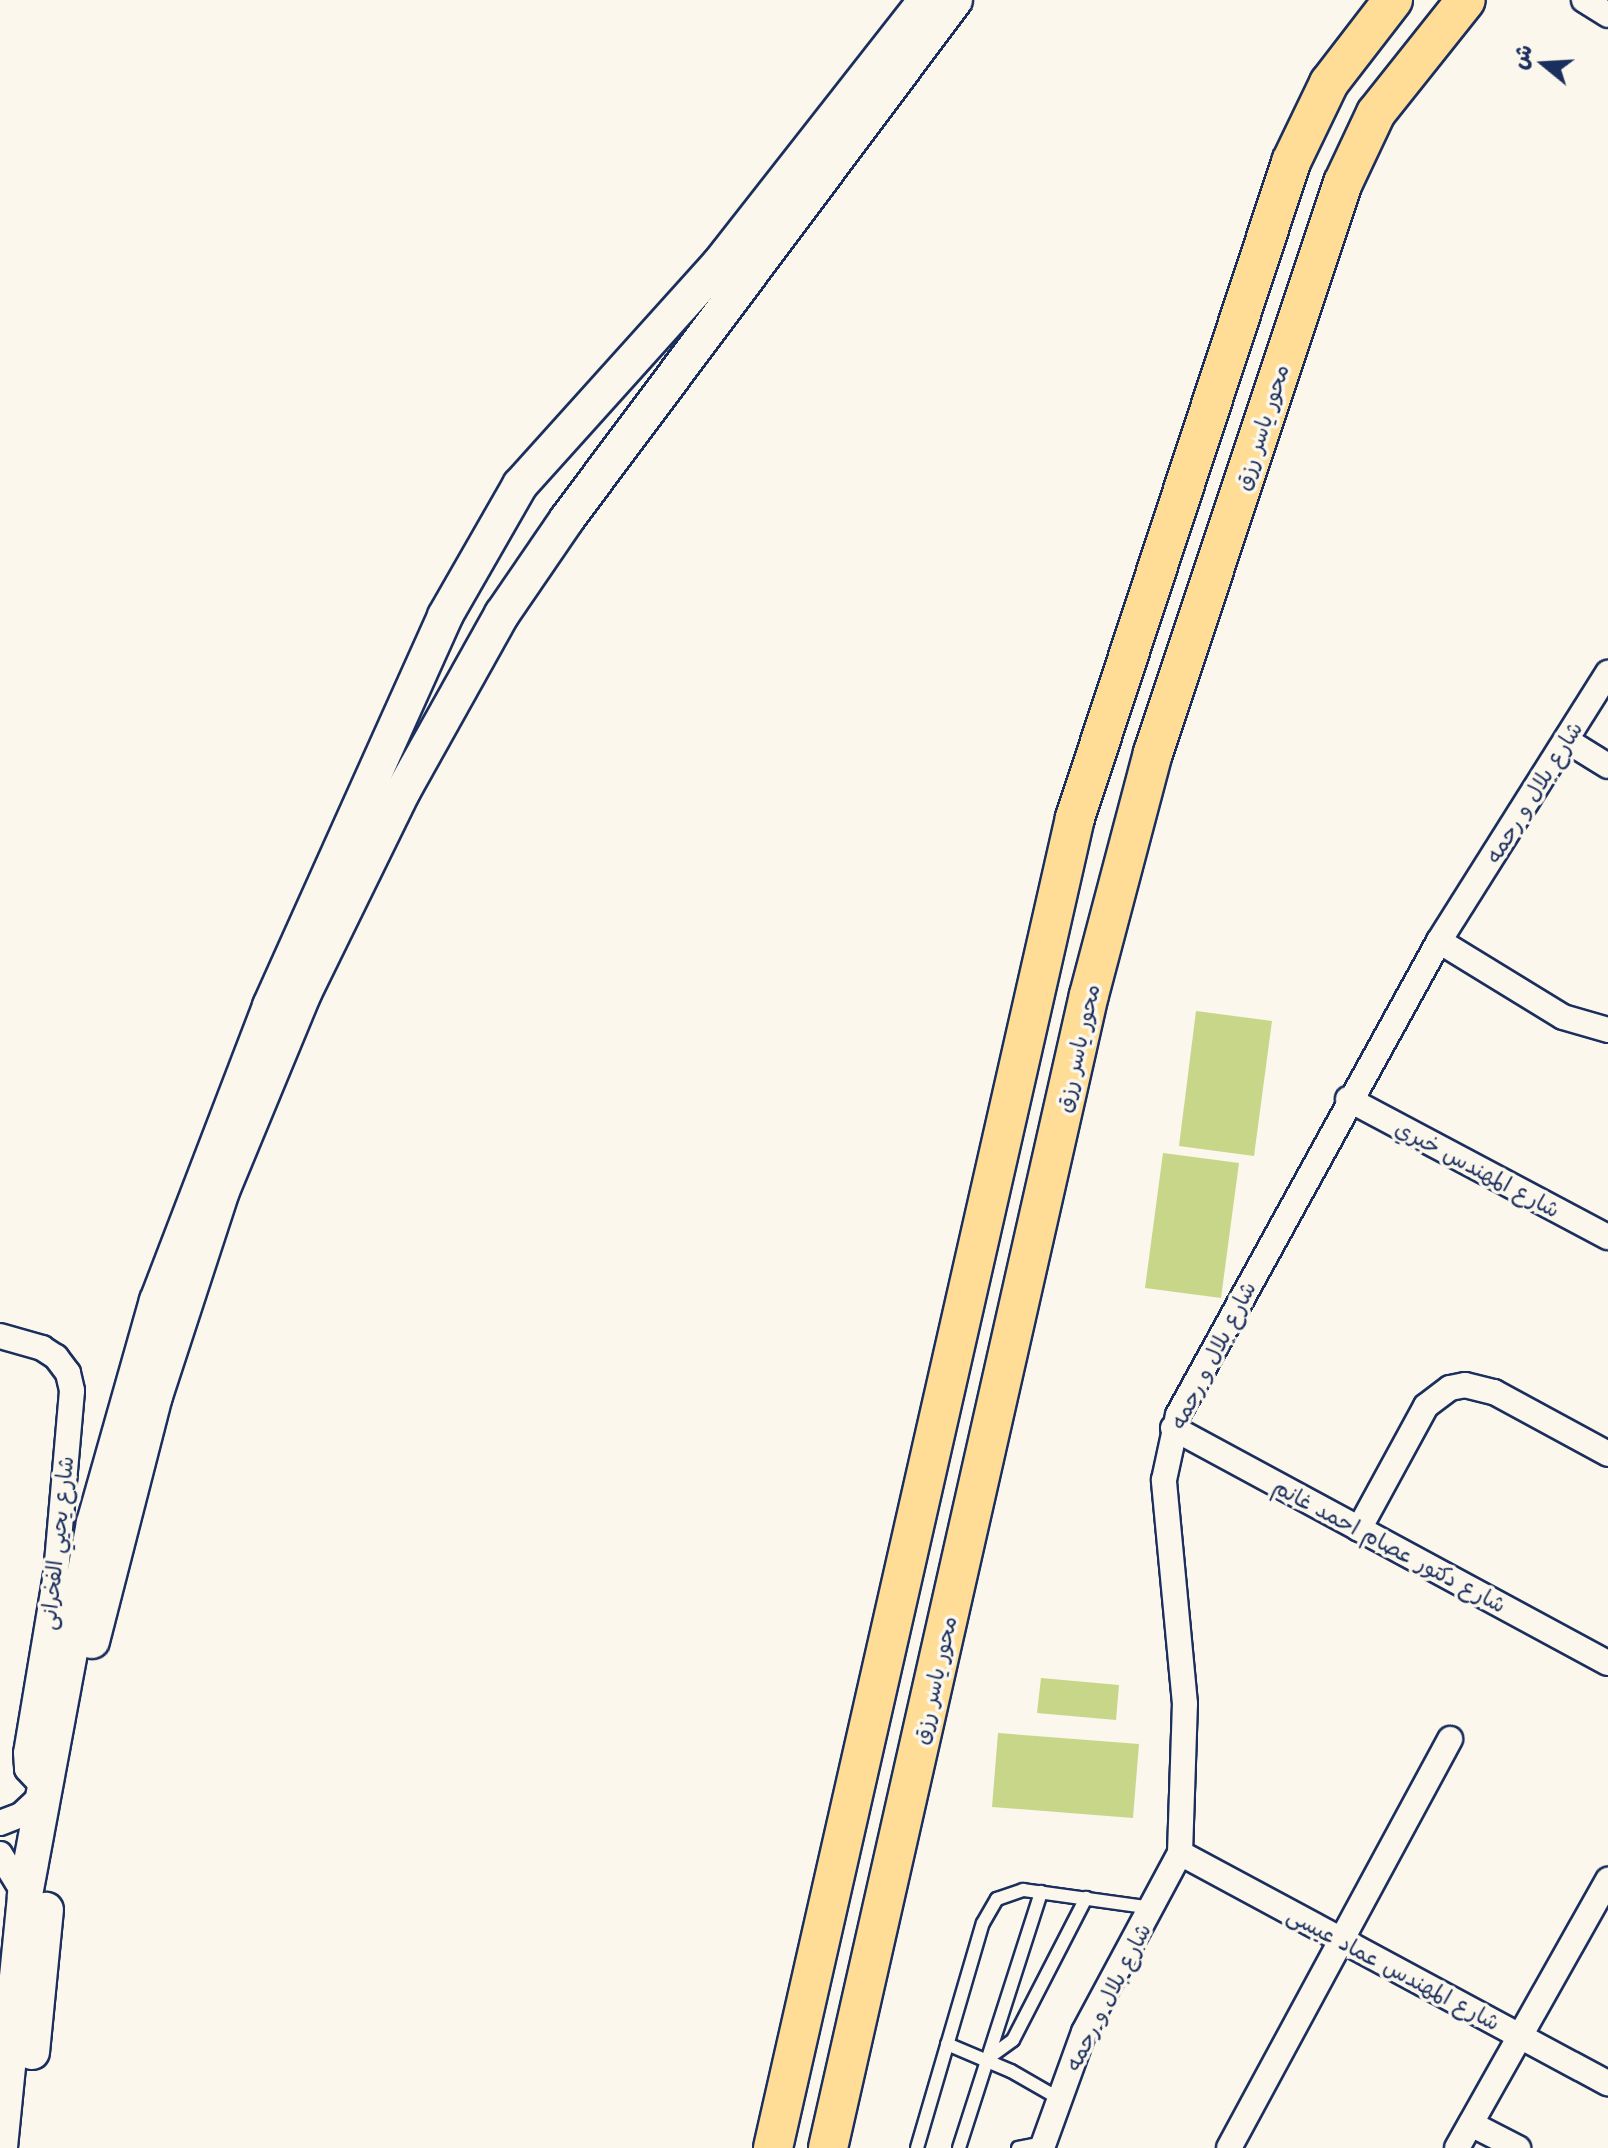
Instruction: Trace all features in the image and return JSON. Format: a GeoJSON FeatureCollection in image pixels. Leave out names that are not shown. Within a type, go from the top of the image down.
{"type":"FeatureCollection","features":[{"type":"Feature","properties":{"kind":"main road"},"geometry":{"type":"LineString","coordinates":[[773,2148],[1075,818],[1291,162],[1329,83],[1393,0]]}},
{"type":"Feature","properties":{"kind":"main road","name":"محور ياسر رزق"},"geometry":{"type":"LineString","coordinates":[[828,2148],[1089,995],[1149,766],[1343,183],[1376,113],[1466,0]]}},
{"type":"Feature","properties":{"kind":"street"},"geometry":{"type":"LineString","coordinates":[[0,2147],[25,1895],[69,1577],[133,1375],[223,1121],[433,641],[486,542],[542,457],[698,289],[926,0]]}},
{"type":"Feature","properties":{"kind":"street"},"geometry":{"type":"LineString","coordinates":[[23,2148],[48,1888],[67,1768],[117,1534],[170,1344],[222,1191],[304,993],[403,791],[502,614],[668,378],[955,0]]}},
{"type":"Feature","properties":{"kind":"street"},"geometry":{"type":"LineString","coordinates":[[1584,0],[1608,15]]}},
{"type":"Feature","properties":{"kind":"street"},"geometry":{"type":"LineString","coordinates":[[486,542],[501,538],[517,552],[502,614]]}},
{"type":"Feature","properties":{"kind":"street","name":"شارع بلال و رحمه"},"geometry":{"type":"LineString","coordinates":[[1043,2145],[1084,2032],[1180,1853],[1185,1704],[1164,1480],[1173,1428],[1348,1099],[1439,941],[1608,673]]}},
{"type":"Feature","properties":{"kind":"street"},"geometry":{"type":"LineString","coordinates":[[1566,740],[1608,766]]}},
{"type":"Feature","properties":{"kind":"street"},"geometry":{"type":"LineString","coordinates":[[1439,941],[1563,1017],[1608,1030]]}},
{"type":"Feature","properties":{"kind":"street","name":"شارع المهندس خيري"},"geometry":{"type":"LineString","coordinates":[[1348,1099],[1608,1237]]}},
{"type":"Feature","properties":{"kind":"street","name":"شارع يحيي الفخرانى"},"geometry":{"type":"LineString","coordinates":[[0,1336],[42,1348],[68,1373],[72,1391],[69,1577]]}},
{"type":"Feature","properties":{"kind":"street"},"geometry":{"type":"LineString","coordinates":[[1359,1529],[1426,1406],[1450,1388],[1480,1386],[1608,1454]]}},
{"type":"Feature","properties":{"kind":"street","name":"شارع دكتور عصام احمد غانم"},"geometry":{"type":"LineString","coordinates":[[1173,1428],[1608,1663]]}},
{"type":"Feature","properties":{"kind":"street"},"geometry":{"type":"LineString","coordinates":[[1229,2148],[1450,1739]]}},
{"type":"Feature","properties":{"kind":"street"},"geometry":{"type":"LineString","coordinates":[[0,1823],[21,1815],[41,1791]]}},
{"type":"Feature","properties":{"kind":"street","name":"شارع المهندس عماد عيسى"},"geometry":{"type":"LineString","coordinates":[[1180,1853],[1608,2083]]}},
{"type":"Feature","properties":{"kind":"street"},"geometry":{"type":"LineString","coordinates":[[0,1854],[25,1895]]}},
{"type":"Feature","properties":{"kind":"street"},"geometry":{"type":"LineString","coordinates":[[1457,2148],[1608,1880]]}},
{"type":"Feature","properties":{"kind":"street"},"geometry":{"type":"LineString","coordinates":[[1471,2124],[1518,2148]]}},
{"type":"Feature","properties":{"kind":"lane"},"geometry":{"type":"LineString","coordinates":[[917,2148],[988,1910],[1009,1892],[1041,1892],[1152,1908]]}},
{"type":"Feature","properties":{"kind":"lane"},"geometry":{"type":"LineString","coordinates":[[959,2148],[1041,1892]]}},
{"type":"Feature","properties":{"kind":"lane"},"geometry":{"type":"LineString","coordinates":[[987,2059],[1013,2040],[1086,1898]]}},
{"type":"Feature","properties":{"kind":"lane"},"geometry":{"type":"LineString","coordinates":[[947,2044],[987,2059],[1058,2098]]}},
{"type":"Feature","properties":{"kind":"lane"},"geometry":{"type":"LineString","coordinates":[[1018,2148],[1043,2145]]}},
{"type":"Feature","properties":{"kind":"green space"},"geometry":{"type":"Polygon","coordinates":[[[1196,1011],[1272,1021],[1254,1156],[1179,1146],[1196,1011]]]}},
{"type":"Feature","properties":{"kind":"green space"},"geometry":{"type":"Polygon","coordinates":[[[1163,1153],[1239,1163],[1221,1298],[1145,1288],[1163,1153]]]}},
{"type":"Feature","properties":{"kind":"green space"},"geometry":{"type":"Polygon","coordinates":[[[1041,1678],[1119,1685],[1116,1720],[1037,1713],[1041,1678]]]}},
{"type":"Feature","properties":{"kind":"green space"},"geometry":{"type":"Polygon","coordinates":[[[998,1733],[1139,1744],[1133,1818],[992,1807],[998,1733]]]}}]}
